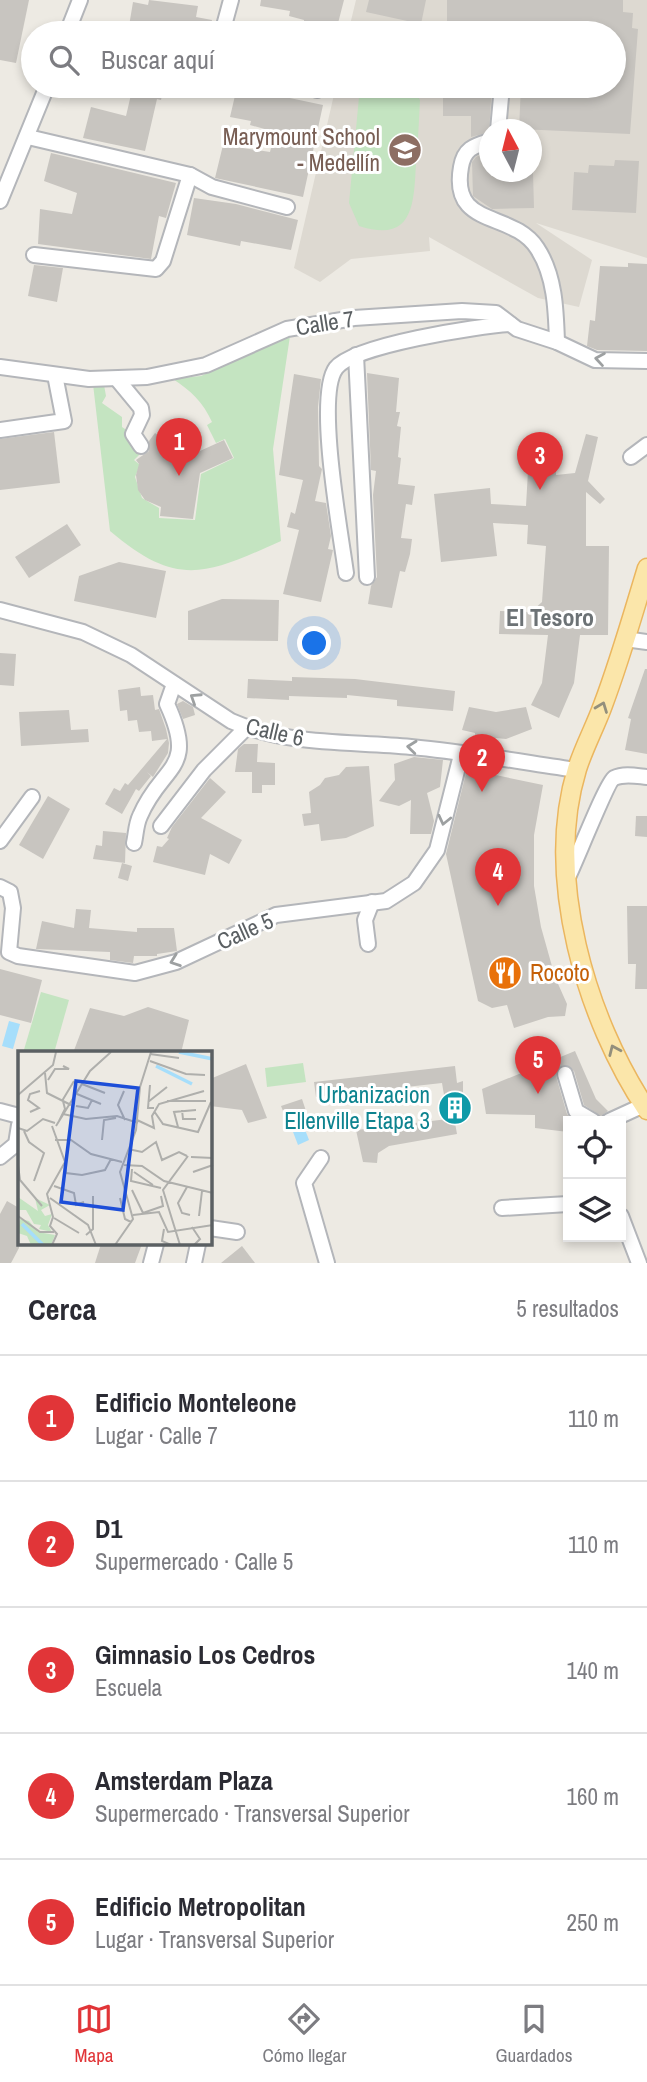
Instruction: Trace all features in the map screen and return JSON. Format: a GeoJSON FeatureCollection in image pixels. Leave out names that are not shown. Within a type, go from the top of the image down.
{"type":"FeatureCollection","features":[{"type":"Feature","properties":{"kind":"main road"},"geometry":{"type":"LineString","coordinates":[[645,1108],[628,1081],[585,978],[576,941],[568,877],[570,817],[577,771],[625,639],[647,568]]}},
{"type":"Feature","properties":{"kind":"street"},"geometry":{"type":"LineString","coordinates":[[71,21],[80,0]]}},
{"type":"Feature","properties":{"kind":"street"},"geometry":{"type":"LineString","coordinates":[[225,21],[231,0]]}},
{"type":"Feature","properties":{"kind":"street"},"geometry":{"type":"LineString","coordinates":[[0,201],[43,98]]}},
{"type":"Feature","properties":{"kind":"street"},"geometry":{"type":"LineString","coordinates":[[499,119],[501,98]]}},
{"type":"Feature","properties":{"kind":"street"},"geometry":{"type":"LineString","coordinates":[[28,137],[190,175],[212,187],[287,206]]}},
{"type":"Feature","properties":{"kind":"street"},"geometry":{"type":"LineString","coordinates":[[479,144],[465,153],[460,179],[463,200],[472,211],[517,229],[537,248],[553,287],[557,342]]}},
{"type":"Feature","properties":{"kind":"street"},"geometry":{"type":"LineString","coordinates":[[34,256],[156,269],[163,261],[190,175]]}},
{"type":"Feature","properties":{"kind":"street","name":"Calle 7"},"geometry":{"type":"LineString","coordinates":[[0,367],[55,375],[117,379],[168,374],[206,365],[287,329],[328,321],[462,311],[496,313],[528,334],[557,342],[596,360],[647,361]]}},
{"type":"Feature","properties":{"kind":"street"},"geometry":{"type":"LineString","coordinates":[[346,573],[327,420],[328,391],[337,367],[356,355],[463,329],[510,324]]}},
{"type":"Feature","properties":{"kind":"street"},"geometry":{"type":"LineString","coordinates":[[356,355],[367,577]]}},
{"type":"Feature","properties":{"kind":"street"},"geometry":{"type":"LineString","coordinates":[[0,430],[64,421],[55,375]]}},
{"type":"Feature","properties":{"kind":"street"},"geometry":{"type":"LineString","coordinates":[[117,379],[141,408],[142,415],[133,434],[141,446]]}},
{"type":"Feature","properties":{"kind":"street"},"geometry":{"type":"LineString","coordinates":[[631,457],[647,445]]}},
{"type":"Feature","properties":{"kind":"street","name":"Calle 6"},"geometry":{"type":"LineString","coordinates":[[0,610],[83,632],[131,654],[174,684],[246,727],[296,740],[412,747],[577,771]]}},
{"type":"Feature","properties":{"kind":"street"},"geometry":{"type":"LineString","coordinates":[[625,639],[647,642]]}},
{"type":"Feature","properties":{"kind":"street"},"geometry":{"type":"LineString","coordinates":[[134,843],[140,816],[176,763],[181,745],[179,731],[167,705],[174,684]]}},
{"type":"Feature","properties":{"kind":"street"},"geometry":{"type":"LineString","coordinates":[[161,826],[204,770],[246,727]]}},
{"type":"Feature","properties":{"kind":"street","name":"Calle 5"},"geometry":{"type":"LineString","coordinates":[[0,887],[10,892],[13,908],[9,952],[49,963],[135,973],[176,961],[276,915],[386,901],[414,883],[437,850],[461,754]]}},
{"type":"Feature","properties":{"kind":"street"},"geometry":{"type":"LineString","coordinates":[[568,877],[603,793],[613,778],[647,777]]}},
{"type":"Feature","properties":{"kind":"street"},"geometry":{"type":"LineString","coordinates":[[0,841],[32,797]]}},
{"type":"Feature","properties":{"kind":"street"},"geometry":{"type":"LineString","coordinates":[[570,817],[583,825],[594,819]]}},
{"type":"Feature","properties":{"kind":"street"},"geometry":{"type":"LineString","coordinates":[[368,944],[365,920],[372,902]]}},
{"type":"Feature","properties":{"kind":"street"},"geometry":{"type":"LineString","coordinates":[[565,1074],[576,1111],[584,1116]]}},
{"type":"Feature","properties":{"kind":"street"},"geometry":{"type":"LineString","coordinates":[[622,1116],[645,1108]]}},
{"type":"Feature","properties":{"kind":"street"},"geometry":{"type":"LineString","coordinates":[[0,1111],[18,1116]]}},
{"type":"Feature","properties":{"kind":"street"},"geometry":{"type":"LineString","coordinates":[[0,1157],[16,1144],[18,1131]]}},
{"type":"Feature","properties":{"kind":"street"},"geometry":{"type":"LineString","coordinates":[[321,1158],[304,1183],[327,1263]]}},
{"type":"Feature","properties":{"kind":"street"},"geometry":{"type":"LineString","coordinates":[[502,1208],[563,1203]]}},
{"type":"Feature","properties":{"kind":"street"},"geometry":{"type":"LineString","coordinates":[[212,1228],[237,1233]]}},
{"type":"Feature","properties":{"kind":"street"},"geometry":{"type":"LineString","coordinates":[[626,1229],[639,1263]]}},
{"type":"Feature","properties":{"kind":"street"},"geometry":{"type":"LineString","coordinates":[[151,1263],[155,1246]]}},
{"type":"Feature","properties":{"kind":"shaded area","name":"Marymount School - Medellín"},"geometry":{"type":"Polygon","coordinates":[[[356,0],[647,0],[647,258],[536,223],[592,260],[579,307],[538,298],[429,237],[430,251],[351,259],[320,282],[294,268],[333,98],[626,98],[626,21],[351,21],[356,0]]]}},
{"type":"Feature","properties":{"kind":"green space"},"geometry":{"type":"Polygon","coordinates":[[[359,98],[419,98],[414,192],[407,216],[401,224],[391,229],[377,230],[359,226],[349,203],[359,98]]]}},
{"type":"Feature","properties":{"kind":"green space"},"geometry":{"type":"Polygon","coordinates":[[[290,336],[273,449],[281,541],[233,562],[193,570],[155,562],[110,531],[93,384],[104,385],[106,396],[102,403],[122,417],[122,427],[131,433],[134,449],[140,454],[134,460],[140,465],[135,477],[142,498],[159,508],[159,518],[195,520],[201,474],[234,458],[225,439],[216,443],[207,425],[212,422],[200,403],[173,379],[201,376],[290,336]]]}},
{"type":"Feature","properties":{"kind":"green space"},"geometry":{"type":"Polygon","coordinates":[[[41,992],[69,1000],[55,1051],[24,1051],[41,992]]]}},
{"type":"Feature","properties":{"kind":"green space"},"geometry":{"type":"Polygon","coordinates":[[[303,1063],[306,1082],[267,1087],[265,1068],[303,1063]]]}},
{"type":"Feature","properties":{"kind":"water"},"geometry":{"type":"Polygon","coordinates":[[[9,1021],[20,1024],[13,1049],[2,1046],[9,1021]]]}},
{"type":"Feature","properties":{"kind":"water"},"geometry":{"type":"Polygon","coordinates":[[[301,1119],[309,1140],[298,1145],[290,1124],[301,1119]]]}},
{"type":"Feature","properties":{"kind":"building"},"geometry":{"type":"Polygon","coordinates":[[[0,0],[29,0],[25,21],[21,21],[21,39],[16,63],[0,60],[0,0]]]}},
{"type":"Feature","properties":{"kind":"building"},"geometry":{"type":"Polygon","coordinates":[[[149,0],[198,6],[196,17],[212,21],[130,21],[133,2],[148,5],[149,0]]]}},
{"type":"Feature","properties":{"kind":"building"},"geometry":{"type":"Polygon","coordinates":[[[261,0],[344,0],[339,21],[304,21],[289,16],[290,11],[260,6],[261,0]]]}},
{"type":"Feature","properties":{"kind":"building"},"geometry":{"type":"Polygon","coordinates":[[[369,0],[426,0],[422,21],[407,21],[366,12],[369,0]]]}},
{"type":"Feature","properties":{"kind":"building"},"geometry":{"type":"Polygon","coordinates":[[[447,0],[623,0],[623,12],[633,13],[632,28],[638,29],[630,134],[542,130],[542,119],[519,119],[520,98],[626,98],[626,21],[447,21],[447,0]]]}},
{"type":"Feature","properties":{"kind":"building"},"geometry":{"type":"Polygon","coordinates":[[[130,98],[161,98],[157,99],[145,151],[83,138],[91,107],[126,116],[130,98]]]}},
{"type":"Feature","properties":{"kind":"building"},"geometry":{"type":"Polygon","coordinates":[[[234,98],[290,98],[323,105],[303,197],[215,178],[223,145],[270,152],[275,132],[250,125],[251,121],[230,117],[234,98]]]}},
{"type":"Feature","properties":{"kind":"building"},"geometry":{"type":"Polygon","coordinates":[[[443,98],[491,98],[490,119],[479,119],[479,135],[471,137],[471,116],[443,116],[443,98]]]}},
{"type":"Feature","properties":{"kind":"building"},"geometry":{"type":"Polygon","coordinates":[[[51,153],[176,183],[166,218],[159,216],[151,259],[38,244],[40,209],[72,214],[77,193],[44,181],[51,153]]]}},
{"type":"Feature","properties":{"kind":"building"},"geometry":{"type":"Polygon","coordinates":[[[479,156],[479,182],[533,182],[534,208],[492,209],[473,196],[472,162],[479,156]]]}},
{"type":"Feature","properties":{"kind":"building"},"geometry":{"type":"Polygon","coordinates":[[[615,160],[639,161],[636,213],[572,210],[574,172],[588,173],[589,165],[614,166],[615,160]]]}},
{"type":"Feature","properties":{"kind":"building"},"geometry":{"type":"Polygon","coordinates":[[[194,198],[236,204],[298,220],[291,250],[241,241],[240,246],[187,235],[194,198]]]}},
{"type":"Feature","properties":{"kind":"building"},"geometry":{"type":"Polygon","coordinates":[[[628,263],[647,264],[647,351],[597,350],[587,346],[590,320],[595,321],[600,266],[628,267],[628,263]]]}},
{"type":"Feature","properties":{"kind":"building"},"geometry":{"type":"Polygon","coordinates":[[[34,265],[63,268],[57,302],[28,296],[34,265]]]}},
{"type":"Feature","properties":{"kind":"building"},"geometry":{"type":"Polygon","coordinates":[[[367,373],[399,378],[396,412],[400,412],[397,426],[401,427],[398,457],[401,458],[398,484],[415,486],[412,505],[406,504],[401,538],[412,539],[410,554],[405,572],[400,571],[392,608],[368,604],[371,586],[377,577],[373,495],[376,471],[371,470],[367,373]]]}},
{"type":"Feature","properties":{"kind":"building"},"geometry":{"type":"Polygon","coordinates":[[[294,374],[321,379],[318,407],[319,466],[322,469],[315,501],[326,503],[331,536],[328,549],[333,550],[321,602],[283,594],[299,530],[287,527],[291,512],[295,514],[303,480],[279,475],[294,374]]]}},
{"type":"Feature","properties":{"kind":"building"},"geometry":{"type":"Polygon","coordinates":[[[54,432],[60,483],[0,490],[0,439],[54,432]]]}},
{"type":"Feature","properties":{"kind":"building"},"geometry":{"type":"Polygon","coordinates":[[[155,433],[189,456],[224,440],[233,458],[200,473],[193,519],[160,516],[161,507],[145,500],[138,490],[136,475],[139,464],[136,460],[149,451],[149,441],[155,433]]]}},
{"type":"Feature","properties":{"kind":"building"},"geometry":{"type":"Polygon","coordinates":[[[586,434],[598,437],[588,481],[605,499],[600,504],[586,492],[586,546],[609,546],[608,635],[580,635],[574,683],[559,718],[531,705],[542,683],[548,635],[499,634],[500,611],[531,612],[542,602],[546,546],[527,544],[528,525],[493,523],[497,556],[441,562],[434,494],[490,488],[491,504],[526,506],[528,471],[545,471],[547,445],[555,446],[556,475],[575,473],[586,434]]]}},
{"type":"Feature","properties":{"kind":"building"},"geometry":{"type":"Polygon","coordinates":[[[67,524],[81,545],[29,578],[15,557],[67,524]]]}},
{"type":"Feature","properties":{"kind":"building"},"geometry":{"type":"Polygon","coordinates":[[[119,562],[166,571],[156,618],[74,601],[79,576],[119,562]]]}},
{"type":"Feature","properties":{"kind":"building"},"geometry":{"type":"Polygon","coordinates":[[[222,599],[279,600],[278,641],[188,640],[188,611],[222,599]]]}},
{"type":"Feature","properties":{"kind":"building"},"geometry":{"type":"Polygon","coordinates":[[[0,653],[16,654],[14,686],[0,685],[0,653]]]}},
{"type":"Feature","properties":{"kind":"building"},"geometry":{"type":"Polygon","coordinates":[[[645,669],[647,754],[625,750],[631,719],[628,718],[645,669]]]}},
{"type":"Feature","properties":{"kind":"building"},"geometry":{"type":"Polygon","coordinates":[[[292,677],[355,679],[455,691],[453,711],[397,706],[397,700],[347,695],[347,698],[289,696],[289,700],[247,698],[248,679],[292,681],[292,677]]]}},
{"type":"Feature","properties":{"kind":"building"},"geometry":{"type":"Polygon","coordinates":[[[140,687],[141,696],[153,695],[155,710],[159,709],[169,743],[168,753],[153,777],[147,772],[151,776],[139,791],[136,789],[122,814],[105,804],[114,788],[120,791],[125,783],[128,785],[167,739],[152,741],[151,731],[139,732],[137,720],[128,721],[127,710],[120,711],[118,690],[140,687]]]}},
{"type":"Feature","properties":{"kind":"building"},"geometry":{"type":"Polygon","coordinates":[[[183,701],[193,707],[195,715],[183,719],[177,704],[183,701]]]}},
{"type":"Feature","properties":{"kind":"building"},"geometry":{"type":"Polygon","coordinates":[[[469,707],[496,712],[526,707],[532,729],[506,739],[475,736],[475,733],[462,730],[469,707]]]}},
{"type":"Feature","properties":{"kind":"building"},"geometry":{"type":"Polygon","coordinates":[[[69,710],[71,730],[88,729],[89,742],[21,746],[19,712],[69,710]]]}},
{"type":"Feature","properties":{"kind":"building"},"geometry":{"type":"Polygon","coordinates":[[[244,744],[258,744],[257,762],[275,763],[275,785],[262,785],[262,793],[252,793],[252,772],[235,772],[238,749],[244,744]]]}},
{"type":"Feature","properties":{"kind":"building"},"geometry":{"type":"Polygon","coordinates":[[[414,757],[443,760],[440,787],[427,793],[434,821],[431,834],[410,834],[411,800],[399,806],[379,801],[395,780],[394,764],[414,757]]]}},
{"type":"Feature","properties":{"kind":"building"},"geometry":{"type":"Polygon","coordinates":[[[369,766],[374,826],[346,838],[321,841],[319,824],[304,826],[302,814],[311,813],[309,792],[325,778],[339,775],[346,767],[369,766]]]}},
{"type":"Feature","properties":{"kind":"building"},"geometry":{"type":"Polygon","coordinates":[[[467,769],[543,785],[534,835],[534,886],[541,927],[555,977],[567,1004],[565,1016],[548,1017],[514,1028],[507,1005],[492,1008],[478,1001],[446,854],[467,769]]]}},
{"type":"Feature","properties":{"kind":"building"},"geometry":{"type":"Polygon","coordinates":[[[210,778],[226,792],[201,818],[242,840],[229,864],[210,854],[205,875],[153,862],[157,846],[162,847],[169,839],[167,838],[172,827],[210,778]]]}},
{"type":"Feature","properties":{"kind":"building"},"geometry":{"type":"Polygon","coordinates":[[[48,796],[70,809],[43,859],[19,845],[48,796]]]}},
{"type":"Feature","properties":{"kind":"building"},"geometry":{"type":"Polygon","coordinates":[[[636,816],[647,816],[647,837],[635,836],[636,816]]]}},
{"type":"Feature","properties":{"kind":"building"},"geometry":{"type":"Polygon","coordinates":[[[103,831],[126,833],[125,863],[93,859],[96,845],[102,846],[103,831]]]}},
{"type":"Feature","properties":{"kind":"building"},"geometry":{"type":"Polygon","coordinates":[[[122,863],[132,866],[128,881],[118,878],[122,863]]]}},
{"type":"Feature","properties":{"kind":"building"},"geometry":{"type":"Polygon","coordinates":[[[627,906],[647,906],[647,989],[635,989],[636,964],[628,964],[627,906]]]}},
{"type":"Feature","properties":{"kind":"building"},"geometry":{"type":"Polygon","coordinates":[[[76,909],[91,910],[89,928],[137,932],[137,928],[174,928],[177,951],[157,956],[134,956],[133,963],[110,960],[110,952],[36,949],[42,921],[74,928],[76,909]]]}},
{"type":"Feature","properties":{"kind":"building"},"geometry":{"type":"Polygon","coordinates":[[[0,969],[42,980],[31,1023],[0,1015],[0,969]]]}},
{"type":"Feature","properties":{"kind":"building"},"geometry":{"type":"Polygon","coordinates":[[[148,1007],[189,1020],[181,1051],[74,1051],[90,1008],[124,1016],[148,1007]]]}},
{"type":"Feature","properties":{"kind":"building"},"geometry":{"type":"Polygon","coordinates":[[[575,1051],[596,1099],[608,1111],[601,1116],[584,1105],[574,1071],[563,1065],[558,1068],[556,1076],[569,1116],[563,1116],[563,1131],[535,1128],[535,1115],[486,1114],[482,1089],[575,1051]]]}},
{"type":"Feature","properties":{"kind":"building"},"geometry":{"type":"Polygon","coordinates":[[[246,1064],[267,1118],[248,1123],[242,1110],[212,1106],[212,1078],[246,1064]]]}},
{"type":"Feature","properties":{"kind":"building","name":"Urbanizacion Ellenville Etapa 3"},"geometry":{"type":"Polygon","coordinates":[[[455,1066],[457,1083],[463,1081],[463,1120],[455,1123],[457,1134],[389,1146],[378,1153],[377,1163],[363,1162],[356,1130],[448,1119],[442,1083],[316,1097],[314,1082],[455,1066]]]}},
{"type":"Feature","properties":{"kind":"building"},"geometry":{"type":"Polygon","coordinates":[[[302,1099],[306,1111],[286,1118],[281,1106],[302,1099]]]}},
{"type":"Feature","properties":{"kind":"building"},"geometry":{"type":"Polygon","coordinates":[[[7,1201],[18,1207],[19,1248],[11,1263],[0,1263],[0,1214],[7,1201]]]}},
{"type":"Feature","properties":{"kind":"building"},"geometry":{"type":"Polygon","coordinates":[[[100,1246],[141,1246],[135,1263],[95,1263],[100,1246]]]}},
{"type":"Feature","properties":{"kind":"building"},"geometry":{"type":"Polygon","coordinates":[[[242,1246],[255,1263],[221,1263],[242,1246]]]}},
{"type":"Feature","properties":{"kind":"place","name":"Marymount School - Medellín"},"geometry":{"type":"Point","coordinates":[405,150]}},
{"type":"Feature","properties":{"kind":"place","name":"Edificio Monteleone"},"geometry":{"type":"Point","coordinates":[179,476]}},
{"type":"Feature","properties":{"kind":"place","name":"Gimnasio Los Cedros"},"geometry":{"type":"Point","coordinates":[540,490]}},
{"type":"Feature","properties":{"kind":"place","name":"D1"},"geometry":{"type":"Point","coordinates":[482,792]}},
{"type":"Feature","properties":{"kind":"place","name":"Amsterdam Plaza"},"geometry":{"type":"Point","coordinates":[498,906]}},
{"type":"Feature","properties":{"kind":"place","name":"Rocoto"},"geometry":{"type":"Point","coordinates":[505,973]}},
{"type":"Feature","properties":{"kind":"place","name":"Edificio Metropolitan"},"geometry":{"type":"Point","coordinates":[538,1094]}},
{"type":"Feature","properties":{"kind":"place","name":"Urbanizacion Ellenville Etapa 3"},"geometry":{"type":"Point","coordinates":[455,1108]}},
{"type":"Feature","properties":{"kind":"district","name":"El Tesoro"},"geometry":{"type":"Point","coordinates":[550,618]}}]}
